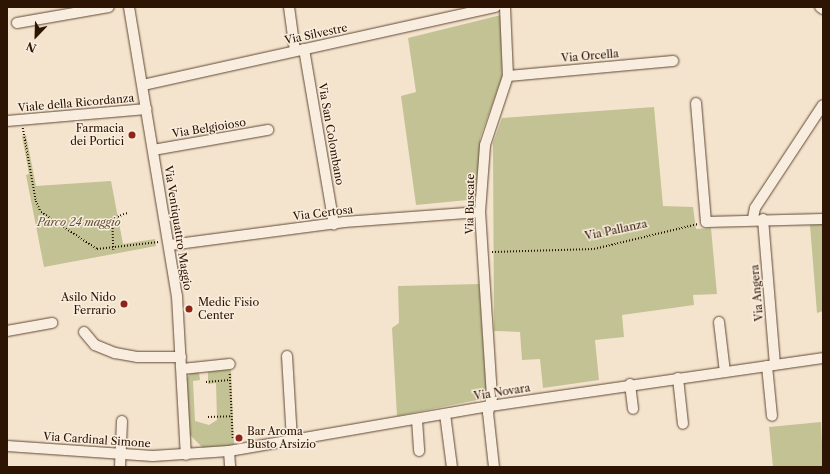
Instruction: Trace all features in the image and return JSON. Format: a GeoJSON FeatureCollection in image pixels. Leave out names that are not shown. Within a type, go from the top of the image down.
{"type":"FeatureCollection","features":[{"type":"Feature","properties":{"kind":"street"},"geometry":{"type":"LineString","coordinates":[[17,23],[109,7]]}},
{"type":"Feature","properties":{"kind":"street","name":"Via Ventiquattro Maggio"},"geometry":{"type":"LineString","coordinates":[[129,7],[153,150],[182,357],[186,454]]}},
{"type":"Feature","properties":{"kind":"street","name":"Via San Colombano"},"geometry":{"type":"LineString","coordinates":[[288,7],[299,50],[334,224]]}},
{"type":"Feature","properties":{"kind":"street","name":"Via Silvestre"},"geometry":{"type":"LineString","coordinates":[[142,84],[495,7]]}},
{"type":"Feature","properties":{"kind":"street","name":"Via Buscate"},"geometry":{"type":"LineString","coordinates":[[494,467],[480,212],[486,141],[508,76],[505,7]]}},
{"type":"Feature","properties":{"kind":"street","name":"Via Orcella"},"geometry":{"type":"LineString","coordinates":[[508,76],[673,61]]}},
{"type":"Feature","properties":{"kind":"street"},"geometry":{"type":"LineString","coordinates":[[696,103],[706,222],[758,218],[823,219]]}},
{"type":"Feature","properties":{"kind":"street"},"geometry":{"type":"LineString","coordinates":[[758,218],[755,208],[823,105]]}},
{"type":"Feature","properties":{"kind":"street","name":"Viale della Ricordanza"},"geometry":{"type":"LineString","coordinates":[[7,121],[146,109]]}},
{"type":"Feature","properties":{"kind":"street","name":"Via Belgioioso"},"geometry":{"type":"LineString","coordinates":[[153,150],[268,130]]}},
{"type":"Feature","properties":{"kind":"street","name":"Via Certosa"},"geometry":{"type":"LineString","coordinates":[[166,243],[334,224],[480,212]]}},
{"type":"Feature","properties":{"kind":"street","name":"Via Angera"},"geometry":{"type":"LineString","coordinates":[[758,218],[771,366],[772,416]]}},
{"type":"Feature","properties":{"kind":"street"},"geometry":{"type":"LineString","coordinates":[[719,322],[725,372]]}},
{"type":"Feature","properties":{"kind":"street"},"geometry":{"type":"LineString","coordinates":[[7,331],[52,323]]}},
{"type":"Feature","properties":{"kind":"street"},"geometry":{"type":"LineString","coordinates":[[84,332],[88,340],[106,350],[137,357],[182,357]]}},
{"type":"Feature","properties":{"kind":"street"},"geometry":{"type":"LineString","coordinates":[[287,356],[292,441]]}},
{"type":"Feature","properties":{"kind":"street","name":"Via Novara"},"geometry":{"type":"LineString","coordinates":[[186,454],[231,447],[292,441],[490,406],[630,384],[823,358]]}},
{"type":"Feature","properties":{"kind":"street"},"geometry":{"type":"LineString","coordinates":[[182,369],[230,364]]}},
{"type":"Feature","properties":{"kind":"street"},"geometry":{"type":"LineString","coordinates":[[678,378],[683,424]]}},
{"type":"Feature","properties":{"kind":"street"},"geometry":{"type":"LineString","coordinates":[[630,384],[633,409]]}},
{"type":"Feature","properties":{"kind":"street"},"geometry":{"type":"LineString","coordinates":[[445,414],[452,467]]}},
{"type":"Feature","properties":{"kind":"street"},"geometry":{"type":"LineString","coordinates":[[417,420],[419,451]]}},
{"type":"Feature","properties":{"kind":"street"},"geometry":{"type":"LineString","coordinates":[[120,467],[119,454],[122,421]]}},
{"type":"Feature","properties":{"kind":"street","name":"Via Cardinal Simone"},"geometry":{"type":"LineString","coordinates":[[7,446],[119,454],[186,454]]}},
{"type":"Feature","properties":{"kind":"street"},"geometry":{"type":"LineString","coordinates":[[230,467],[231,447]]}},
{"type":"Feature","properties":{"kind":"path"},"geometry":{"type":"LineString","coordinates":[[23,126],[39,209],[91,247],[113,250],[166,243]]}},
{"type":"Feature","properties":{"kind":"path"},"geometry":{"type":"LineString","coordinates":[[113,250],[112,219],[127,213]]}},
{"type":"Feature","properties":{"kind":"path","name":"Via Pallanza"},"geometry":{"type":"LineString","coordinates":[[483,252],[594,249],[706,222]]}},
{"type":"Feature","properties":{"kind":"path"},"geometry":{"type":"LineString","coordinates":[[230,364],[232,416],[231,447]]}},
{"type":"Feature","properties":{"kind":"path"},"geometry":{"type":"LineString","coordinates":[[206,382],[230,380]]}},
{"type":"Feature","properties":{"kind":"path"},"geometry":{"type":"LineString","coordinates":[[208,417],[232,416]]}},
{"type":"Feature","properties":{"kind":"green space"},"geometry":{"type":"Polygon","coordinates":[[[501,15],[502,77],[480,138],[478,199],[416,205],[401,96],[416,92],[408,38],[501,15]]]}},
{"type":"Feature","properties":{"kind":"green space"},"geometry":{"type":"Polygon","coordinates":[[[654,107],[663,206],[693,207],[696,229],[711,228],[717,294],[693,295],[694,305],[622,315],[624,337],[595,340],[599,380],[543,388],[540,359],[522,360],[520,332],[494,331],[493,143],[502,118],[654,107]]]}},
{"type":"Feature","properties":{"kind":"green space","name":"Parco 24 maggio"},"geometry":{"type":"Polygon","coordinates":[[[26,135],[36,186],[111,181],[123,244],[155,239],[156,246],[44,267],[26,175],[29,174],[22,136],[26,135]]]}},
{"type":"Feature","properties":{"kind":"green space"},"geometry":{"type":"Polygon","coordinates":[[[823,224],[823,311],[817,313],[810,225],[823,224]]]}},
{"type":"Feature","properties":{"kind":"green space"},"geometry":{"type":"Polygon","coordinates":[[[479,284],[487,398],[397,416],[392,328],[399,323],[398,286],[479,284]]]}},
{"type":"Feature","properties":{"kind":"green space"},"geometry":{"type":"Polygon","coordinates":[[[231,369],[234,445],[203,448],[190,435],[187,378],[191,373],[199,373],[200,380],[193,381],[195,421],[209,425],[217,420],[216,383],[208,384],[208,372],[231,369]]]}},
{"type":"Feature","properties":{"kind":"green space"},"geometry":{"type":"Polygon","coordinates":[[[821,422],[823,467],[773,467],[769,427],[821,422]]]}},
{"type":"Feature","properties":{"kind":"place","name":"Farmacia dei Portici"},"geometry":{"type":"Point","coordinates":[132,135]}},
{"type":"Feature","properties":{"kind":"place","name":"Asilo Nido Ferrario"},"geometry":{"type":"Point","coordinates":[124,304]}},
{"type":"Feature","properties":{"kind":"place","name":"Medic Fisio Center"},"geometry":{"type":"Point","coordinates":[189,309]}},
{"type":"Feature","properties":{"kind":"place","name":"Bar Aroma Busto Arsizio"},"geometry":{"type":"Point","coordinates":[239,438]}}]}
